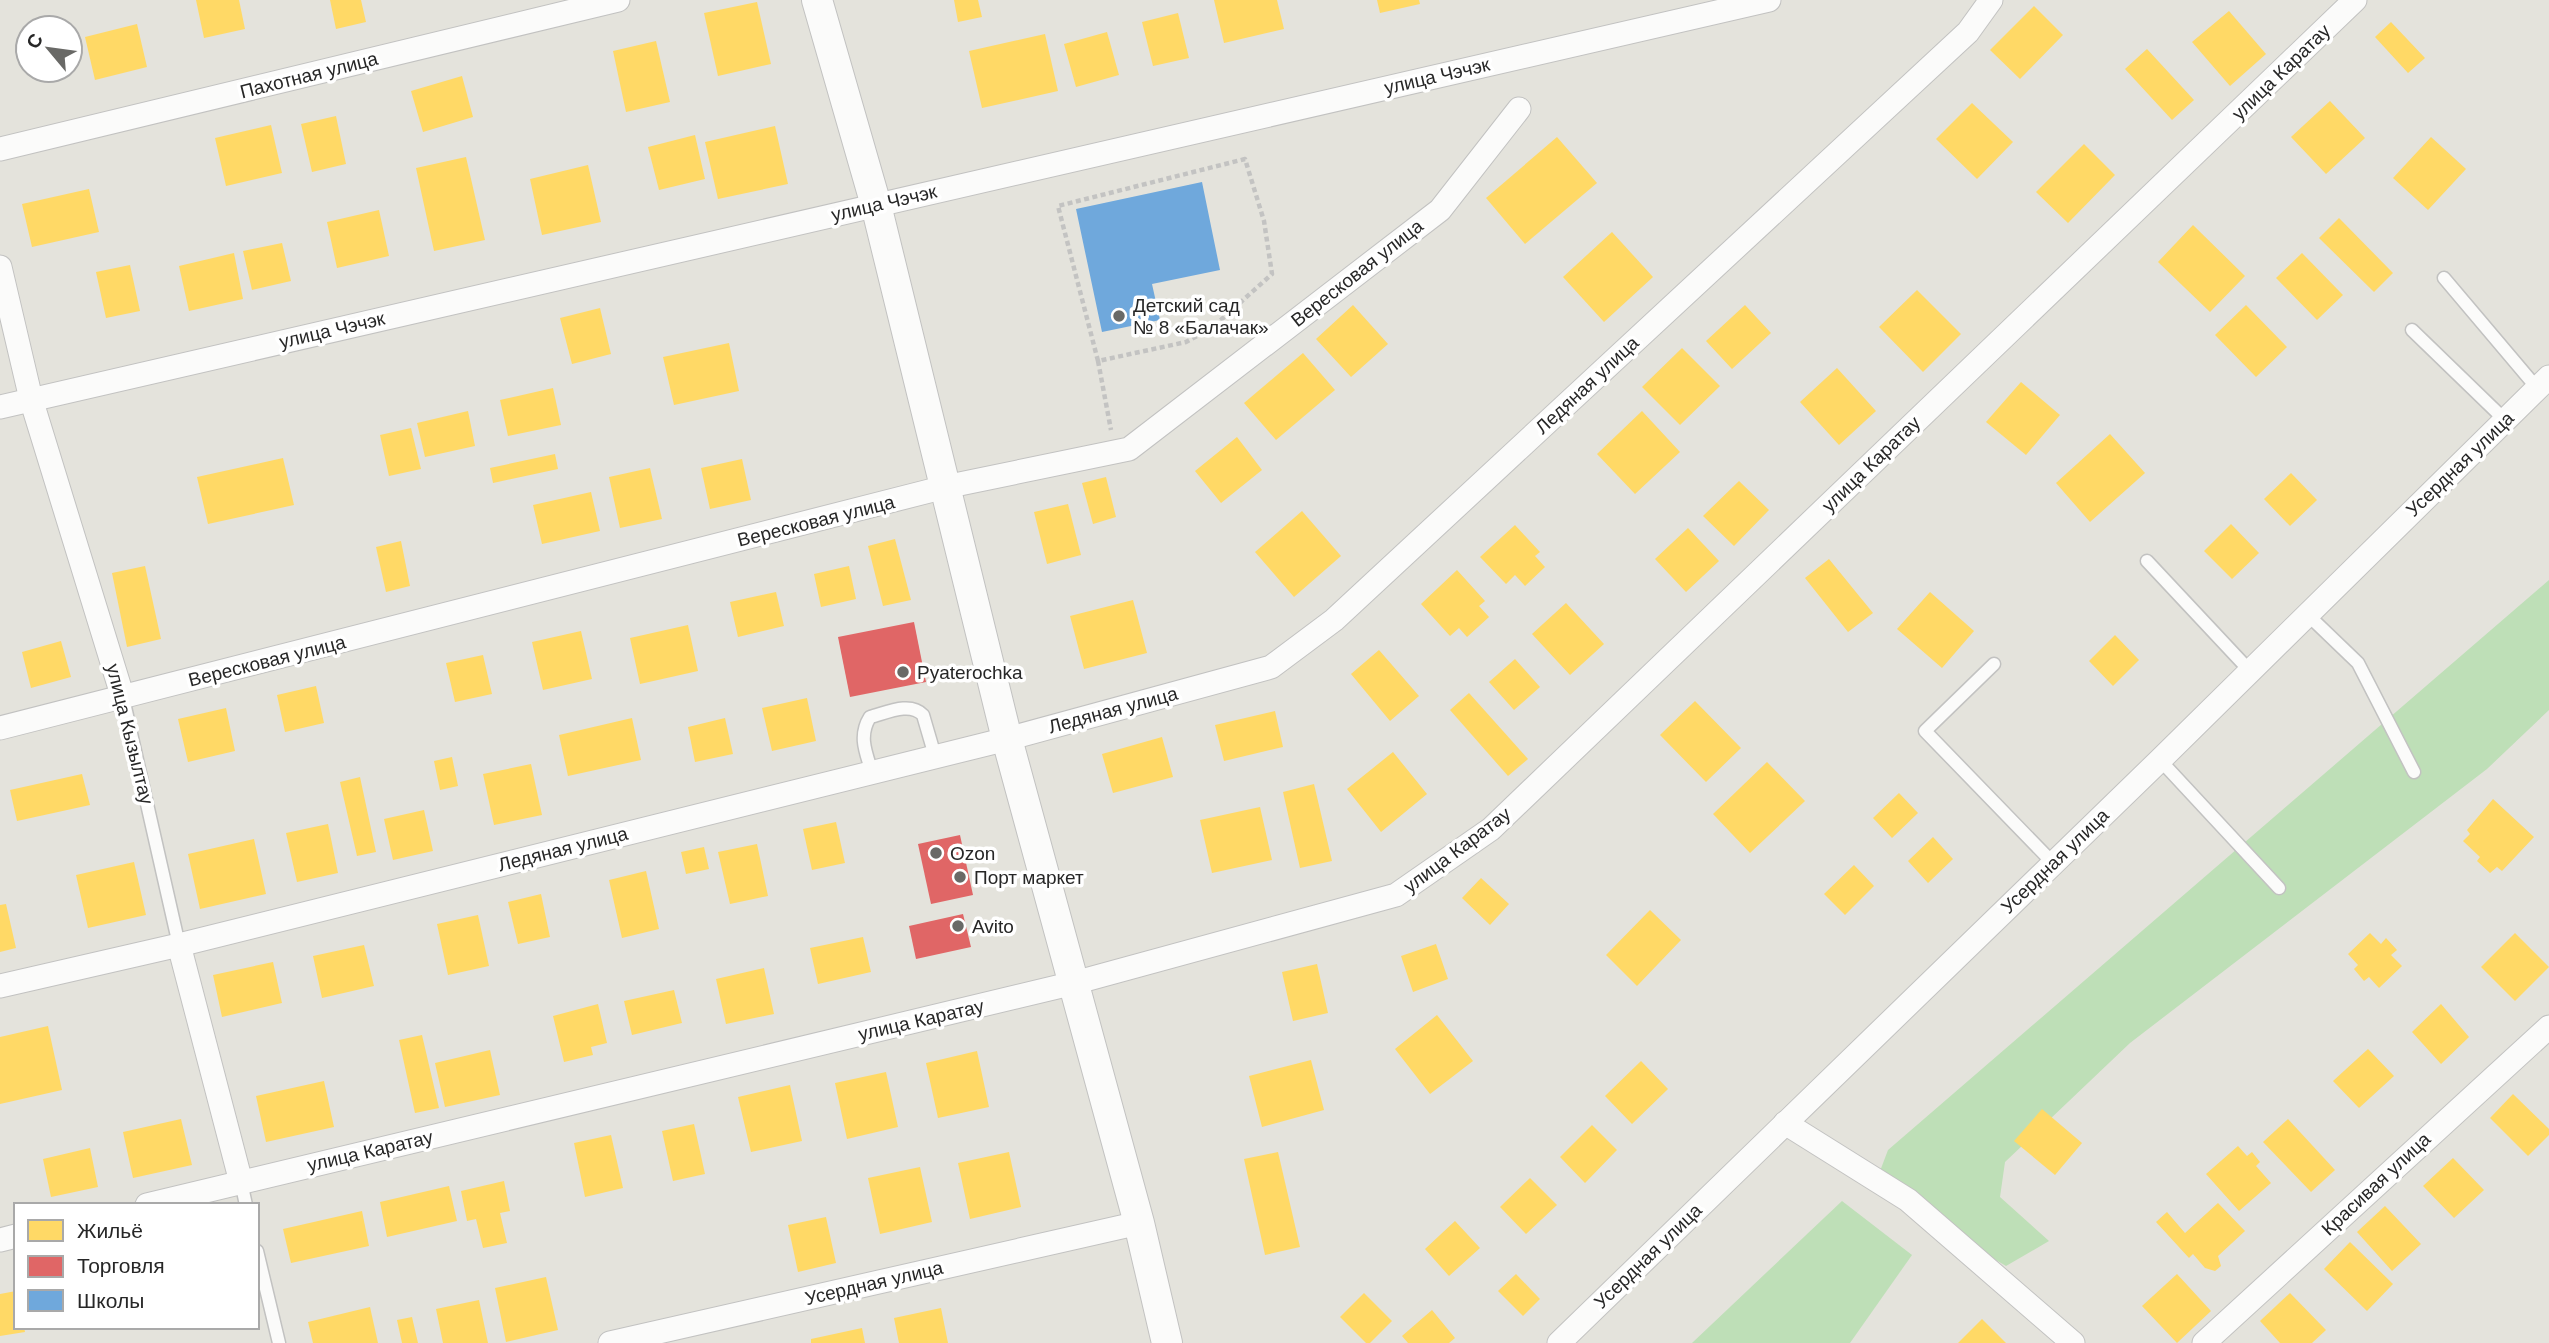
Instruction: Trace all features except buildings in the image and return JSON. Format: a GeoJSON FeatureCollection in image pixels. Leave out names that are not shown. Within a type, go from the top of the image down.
{"type":"FeatureCollection","features":[{"type":"Feature","properties":{"kind":"street","name":"Пахотная улица"},"geometry":{"type":"LineString","coordinates":[[0,149],[618,0]]}},
{"type":"Feature","properties":{"kind":"street"},"geometry":{"type":"LineString","coordinates":[[817,0],[876,205],[1007,739],[1139,1223],[1167,1343]]}},
{"type":"Feature","properties":{"kind":"street","name":"улица Чэчэк"},"geometry":{"type":"LineString","coordinates":[[0,407],[1769,0]]}},
{"type":"Feature","properties":{"kind":"street","name":"Ледяная улица"},"geometry":{"type":"LineString","coordinates":[[0,986],[179,945],[1007,739],[1271,667],[1334,620],[1968,32],[1991,0]]}},
{"type":"Feature","properties":{"kind":"street","name":"улица Каратау"},"geometry":{"type":"LineString","coordinates":[[154,1203],[1074,983],[1395,895],[1491,829],[2355,0]]}},
{"type":"Feature","properties":{"kind":"street","name":"Вересковая улица"},"geometry":{"type":"LineString","coordinates":[[0,729],[945,487],[1129,449],[1440,210],[1519,109]]}},
{"type":"Feature","properties":{"kind":"street","name":"улица Кызылтау"},"geometry":{"type":"LineString","coordinates":[[0,267],[31,399],[123,698]]}},
{"type":"Feature","properties":{"kind":"street","name":"Усердная улица"},"geometry":{"type":"LineString","coordinates":[[1559,1343],[2160,760],[2543,383]]}},
{"type":"Feature","properties":{"kind":"street","name":"улица Кызылтау"},"geometry":{"type":"LineString","coordinates":[[179,945],[241,1182]]}},
{"type":"Feature","properties":{"kind":"street","name":"Красивая улица"},"geometry":{"type":"LineString","coordinates":[[2204,1343],[2549,1027]]}},
{"type":"Feature","properties":{"kind":"street"},"geometry":{"type":"LineString","coordinates":[[1785,1123],[1908,1200],[2073,1343]]}},
{"type":"Feature","properties":{"kind":"street","name":"Усердная улица"},"geometry":{"type":"LineString","coordinates":[[610,1343],[1139,1223]]}},
{"type":"Feature","properties":{"kind":"lane"},"geometry":{"type":"LineString","coordinates":[[2444,278],[2543,383]]}},
{"type":"Feature","properties":{"kind":"lane"},"geometry":{"type":"LineString","coordinates":[[2412,331],[2505,420]]}},
{"type":"Feature","properties":{"kind":"lane"},"geometry":{"type":"LineString","coordinates":[[2147,561],[2250,671]]}},
{"type":"Feature","properties":{"kind":"lane"},"geometry":{"type":"LineString","coordinates":[[2307,614],[2358,663],[2414,772]]}},
{"type":"Feature","properties":{"kind":"lane"},"geometry":{"type":"LineString","coordinates":[[1994,664],[1925,731],[2053,863]]}},
{"type":"Feature","properties":{"kind":"lane","name":"улица Кызылтау"},"geometry":{"type":"LineString","coordinates":[[123,698],[179,945]]}},
{"type":"Feature","properties":{"kind":"lane"},"geometry":{"type":"LineString","coordinates":[[872,772],[862,738],[863,728],[870,717],[911,707],[919,710],[923,715],[935,756]]}},
{"type":"Feature","properties":{"kind":"lane"},"geometry":{"type":"LineString","coordinates":[[2160,760],[2279,888]]}},
{"type":"Feature","properties":{"kind":"lane","name":"улица Кызылтау"},"geometry":{"type":"LineString","coordinates":[[241,1182],[246,1203]]}},
{"type":"Feature","properties":{"kind":"lane"},"geometry":{"type":"LineString","coordinates":[[259,1259],[279,1343]]}},
{"type":"Feature","properties":{"kind":"path"},"geometry":{"type":"LineString","coordinates":[[1098,361],[1186,342],[1212,328],[1272,274],[1264,221],[1245,159],[1058,206],[1098,361],[1116,452]]}},
{"type":"Feature","properties":{"kind":"green space"},"geometry":{"type":"Polygon","coordinates":[[[2549,580],[2549,710],[2487,769],[2130,1043],[2005,1162],[2000,1197],[2049,1241],[2006,1266],[1874,1187],[1888,1150],[2549,580]]]}},
{"type":"Feature","properties":{"kind":"green space"},"geometry":{"type":"Polygon","coordinates":[[[1842,1201],[1912,1255],[1850,1343],[1692,1343],[1842,1201]]]}},
{"type":"Feature","properties":{"kind":"place","name":"Детский сад № 8 «Балачак»"},"geometry":{"type":"Point","coordinates":[1119,316]}},
{"type":"Feature","properties":{"kind":"place","name":"Pyaterochka"},"geometry":{"type":"Point","coordinates":[903,672]}},
{"type":"Feature","properties":{"kind":"place","name":"Ozon"},"geometry":{"type":"Point","coordinates":[936,853]}},
{"type":"Feature","properties":{"kind":"place","name":"Порт маркет"},"geometry":{"type":"Point","coordinates":[960,877]}},
{"type":"Feature","properties":{"kind":"place","name":"Avito"},"geometry":{"type":"Point","coordinates":[958,926]}}]}
